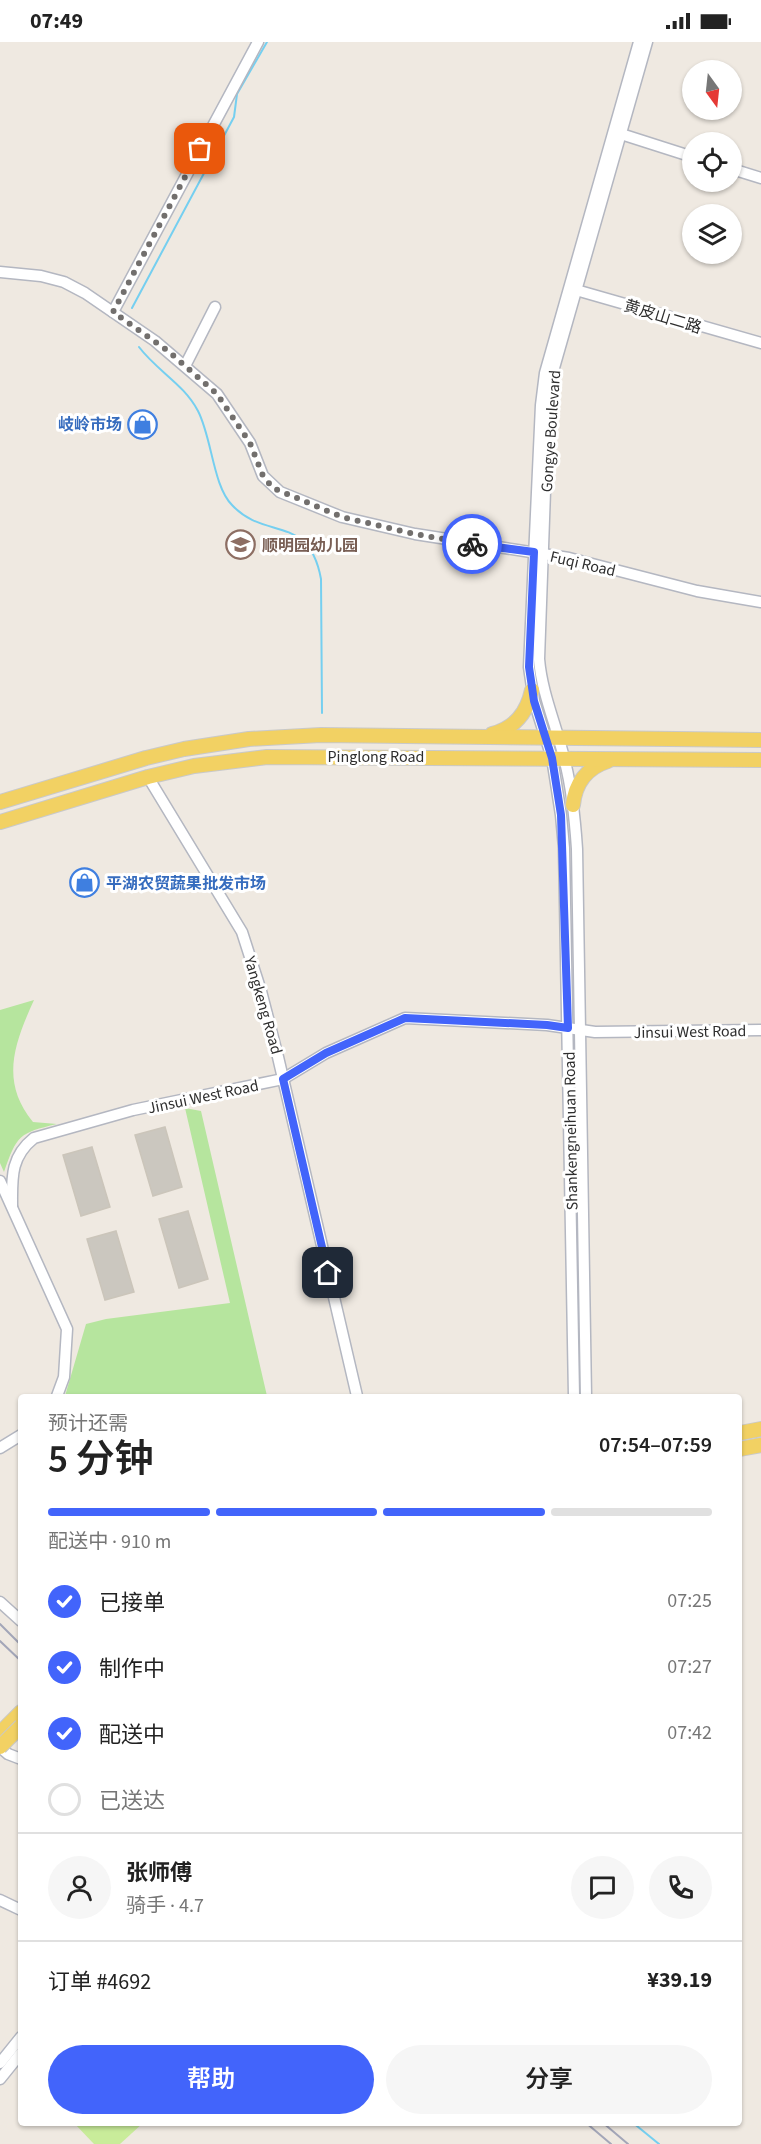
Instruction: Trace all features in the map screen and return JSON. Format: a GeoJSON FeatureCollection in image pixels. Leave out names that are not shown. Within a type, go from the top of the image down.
{"type":"FeatureCollection","features":[{"type":"Feature","properties":{"kind":"main road"},"geometry":{"type":"LineString","coordinates":[[479,737],[498,733],[515,723],[526,710],[532,690]]}},
{"type":"Feature","properties":{"kind":"main road","name":"Pinglong Road"},"geometry":{"type":"LineString","coordinates":[[0,802],[146,758],[249,739],[321,735],[761,740]]}},
{"type":"Feature","properties":{"kind":"main road","name":"Pinglong Road"},"geometry":{"type":"LineString","coordinates":[[0,822],[148,777],[194,766],[267,757],[761,760]]}},
{"type":"Feature","properties":{"kind":"main road"},"geometry":{"type":"LineString","coordinates":[[573,806],[574,794],[584,775],[604,762],[618,759]]}},
{"type":"Feature","properties":{"kind":"main road"},"geometry":{"type":"LineString","coordinates":[[0,793],[22,796]]}},
{"type":"Feature","properties":{"kind":"main road"},"geometry":{"type":"LineString","coordinates":[[742,1433],[761,1429]]}},
{"type":"Feature","properties":{"kind":"main road"},"geometry":{"type":"LineString","coordinates":[[742,1449],[761,1445]]}},
{"type":"Feature","properties":{"kind":"main road"},"geometry":{"type":"LineString","coordinates":[[0,1733],[18,1715]]}},
{"type":"Feature","properties":{"kind":"main road"},"geometry":{"type":"LineString","coordinates":[[2,1753],[18,1730]]}},
{"type":"Feature","properties":{"kind":"street"},"geometry":{"type":"LineString","coordinates":[[113,312],[258,42]]}},
{"type":"Feature","properties":{"kind":"street","name":"Gongye Boulevard"},"geometry":{"type":"LineString","coordinates":[[570,293],[639,42]]}},
{"type":"Feature","properties":{"kind":"street","name":"Gongye Boulevard"},"geometry":{"type":"LineString","coordinates":[[558,758],[540,669],[538,553],[542,388],[548,356],[621,134],[647,42]]}},
{"type":"Feature","properties":{"kind":"street"},"geometry":{"type":"LineString","coordinates":[[621,134],[682,153]]}},
{"type":"Feature","properties":{"kind":"street"},"geometry":{"type":"LineString","coordinates":[[742,172],[761,178]]}},
{"type":"Feature","properties":{"kind":"street","name":"Fuqi Road"},"geometry":{"type":"LineString","coordinates":[[0,272],[41,276],[64,282],[155,340],[222,401],[250,443],[263,476],[280,492],[342,517],[430,537],[589,562],[706,593],[761,602]]}},
{"type":"Feature","properties":{"kind":"street","name":"黄皮山二路"},"geometry":{"type":"LineString","coordinates":[[570,293],[761,344]]}},
{"type":"Feature","properties":{"kind":"street"},"geometry":{"type":"LineString","coordinates":[[185,366],[215,307]]}},
{"type":"Feature","properties":{"kind":"street","name":"Gongye Boulevard"},"geometry":{"type":"LineString","coordinates":[[538,553],[529,653],[532,690],[552,737]]}},
{"type":"Feature","properties":{"kind":"street","name":"Shankengneihuan Road"},"geometry":{"type":"LineString","coordinates":[[558,758],[573,806],[578,849],[586,1394]]}},
{"type":"Feature","properties":{"kind":"street","name":"Shankengneihuan Road"},"geometry":{"type":"LineString","coordinates":[[558,758],[564,848],[574,1394]]}},
{"type":"Feature","properties":{"kind":"street","name":"Yangkeng Road"},"geometry":{"type":"LineString","coordinates":[[148,777],[242,932],[261,991],[283,1079],[357,1394]]}},
{"type":"Feature","properties":{"kind":"street","name":"Jinsui West Road"},"geometry":{"type":"LineString","coordinates":[[12,1206],[12,1179],[16,1159],[22,1147],[34,1138],[133,1110],[283,1079],[326,1053],[405,1018],[547,1025],[595,1032],[761,1030]]}},
{"type":"Feature","properties":{"kind":"street"},"geometry":{"type":"LineString","coordinates":[[0,1181],[67,1329],[64,1377],[58,1394]]}},
{"type":"Feature","properties":{"kind":"street"},"geometry":{"type":"LineString","coordinates":[[0,1448],[18,1437]]}},
{"type":"Feature","properties":{"kind":"street"},"geometry":{"type":"LineString","coordinates":[[0,1602],[18,1618]]}},
{"type":"Feature","properties":{"kind":"street"},"geometry":{"type":"LineString","coordinates":[[2,1753],[18,1758]]}},
{"type":"Feature","properties":{"kind":"street"},"geometry":{"type":"LineString","coordinates":[[0,1899],[18,1908]]}},
{"type":"Feature","properties":{"kind":"street"},"geometry":{"type":"LineString","coordinates":[[0,2063],[18,2041]]}},
{"type":"Feature","properties":{"kind":"street"},"geometry":{"type":"LineString","coordinates":[[0,2079],[18,2057]]}},
{"type":"Feature","properties":{"kind":"green space"},"geometry":{"type":"Polygon","coordinates":[[[34,1000],[16,1047],[14,1077],[16,1092],[33,1122],[57,1124],[27,1133],[21,1138],[12,1150],[4,1172],[0,1163],[0,1010],[34,1000]]]}},
{"type":"Feature","properties":{"kind":"green space"},"geometry":{"type":"Polygon","coordinates":[[[185,1108],[201,1111],[267,1394],[66,1394],[86,1324],[106,1319],[230,1303],[185,1108]]]}},
{"type":"Feature","properties":{"kind":"green space"},"geometry":{"type":"Polygon","coordinates":[[[77,2126],[140,2126],[120,2144],[94,2144],[77,2126]]]}},
{"type":"Feature","properties":{"kind":"building"},"geometry":{"type":"Polygon","coordinates":[[[165,1127],[182,1187],[153,1196],[135,1135],[165,1127]]]}},
{"type":"Feature","properties":{"kind":"building"},"geometry":{"type":"Polygon","coordinates":[[[92,1147],[110,1207],[81,1216],[63,1155],[92,1147]]]}},
{"type":"Feature","properties":{"kind":"building"},"geometry":{"type":"Polygon","coordinates":[[[188,1211],[208,1279],[179,1288],[159,1219],[188,1211]]]}},
{"type":"Feature","properties":{"kind":"building"},"geometry":{"type":"Polygon","coordinates":[[[116,1231],[134,1292],[105,1300],[87,1239],[116,1231]]]}},
{"type":"Feature","properties":{"kind":"waterway"},"geometry":{"type":"LineString","coordinates":[[132,308],[234,117],[237,94],[267,42]]}},
{"type":"Feature","properties":{"kind":"waterway"},"geometry":{"type":"LineString","coordinates":[[139,347],[178,385],[198,411],[207,434],[221,486],[232,505],[245,516],[296,536],[307,545],[315,558],[321,579],[322,713]]}},
{"type":"Feature","properties":{"kind":"waterway"},"geometry":{"type":"LineString","coordinates":[[637,2126],[659,2144]]}},
{"type":"Feature","properties":{"kind":"railway"},"geometry":{"type":"LineString","coordinates":[[0,1624],[18,1642]]}},
{"type":"Feature","properties":{"kind":"railway"},"geometry":{"type":"LineString","coordinates":[[0,1641],[18,1658]]}},
{"type":"Feature","properties":{"kind":"railway"},"geometry":{"type":"LineString","coordinates":[[590,2126],[611,2144]]}},
{"type":"Feature","properties":{"kind":"railway"},"geometry":{"type":"LineString","coordinates":[[607,2126],[628,2144]]}},
{"type":"Feature","properties":{"kind":"way so far"},"geometry":{"type":"LineString","coordinates":[[200,149],[113,312],[155,340],[217,394],[250,443],[263,476],[273,488],[342,517],[415,534],[472,544]]}},
{"type":"Feature","properties":{"kind":"place","name":"岐岭市场"},"geometry":{"type":"Point","coordinates":[143,424]}},
{"type":"Feature","properties":{"kind":"place","name":"顺明园幼儿园"},"geometry":{"type":"Point","coordinates":[241,545]}},
{"type":"Feature","properties":{"kind":"place","name":"平湖农贸蔬果批发市场"},"geometry":{"type":"Point","coordinates":[85,883]}},
{"type":"Feature","properties":{"kind":"route"},"geometry":{"type":"LineString","coordinates":[[328,1273],[283,1079],[326,1053],[405,1018],[568,1028],[564,848],[561,815],[552,758],[534,701],[529,667],[534,552],[472,544]]}}]}
